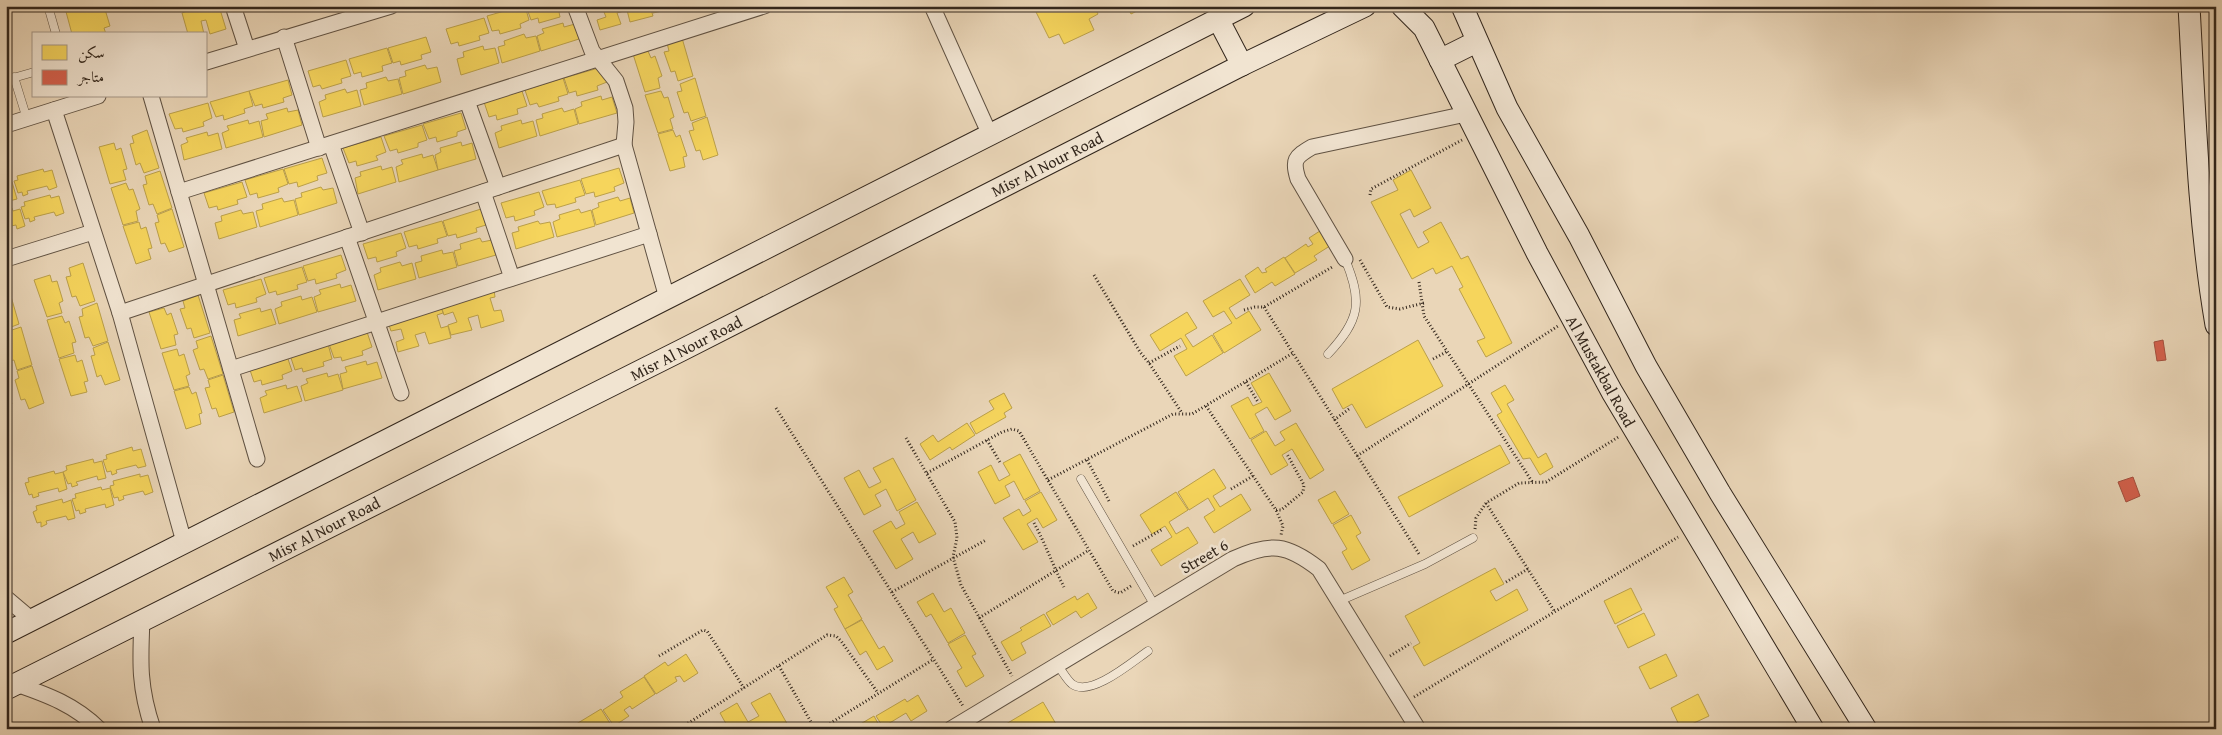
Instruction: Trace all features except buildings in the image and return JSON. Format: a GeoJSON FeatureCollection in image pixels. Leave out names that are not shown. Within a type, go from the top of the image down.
{"type":"FeatureCollection","features":[{"type":"Feature","properties":{"kind":"street"},"geometry":{"type":"LineString","coordinates":[[233,6],[247,49]]}},
{"type":"Feature","properties":{"kind":"street"},"geometry":{"type":"LineString","coordinates":[[208,61],[391,6]]}},
{"type":"Feature","properties":{"kind":"street"},"geometry":{"type":"LineString","coordinates":[[575,6],[592,51],[616,81],[625,108],[624,145],[667,298]]}},
{"type":"Feature","properties":{"kind":"street"},"geometry":{"type":"LineString","coordinates":[[179,192],[764,6]]}},
{"type":"Feature","properties":{"kind":"street"},"geometry":{"type":"LineString","coordinates":[[932,6],[990,135]]}},
{"type":"Feature","properties":{"kind":"street"},"geometry":{"type":"LineString","coordinates":[[6,633],[1244,6]]}},
{"type":"Feature","properties":{"kind":"street","name":"Misr Al Nour Road"},"geometry":{"type":"LineString","coordinates":[[11,687],[673,355],[1242,65],[1365,6]]}},
{"type":"Feature","properties":{"kind":"street","name":"Al Mustakbal Road"},"geometry":{"type":"LineString","coordinates":[[1402,6],[1424,28],[1466,114],[1572,318],[1633,428],[1813,729]]}},
{"type":"Feature","properties":{"kind":"street"},"geometry":{"type":"LineString","coordinates":[[1462,6],[1476,42],[1507,108],[1579,236],[1646,366],[1720,493],[1866,729]]}},
{"type":"Feature","properties":{"kind":"street"},"geometry":{"type":"LineString","coordinates":[[2188,6],[2197,153],[2209,285],[2216,325]]}},
{"type":"Feature","properties":{"kind":"street"},"geometry":{"type":"LineString","coordinates":[[1218,19],[1242,65]]}},
{"type":"Feature","properties":{"kind":"street"},"geometry":{"type":"LineString","coordinates":[[284,37],[325,146],[355,235],[376,322],[401,393]]}},
{"type":"Feature","properties":{"kind":"street"},"geometry":{"type":"LineString","coordinates":[[1440,60],[1476,42]]}},
{"type":"Feature","properties":{"kind":"street"},"geometry":{"type":"LineString","coordinates":[[6,125],[92,98]]}},
{"type":"Feature","properties":{"kind":"street"},"geometry":{"type":"LineString","coordinates":[[152,98],[257,459]]}},
{"type":"Feature","properties":{"kind":"street"},"geometry":{"type":"LineString","coordinates":[[467,101],[498,187]]}},
{"type":"Feature","properties":{"kind":"street"},"geometry":{"type":"LineString","coordinates":[[54,110],[120,313],[184,542]]}},
{"type":"Feature","properties":{"kind":"street"},"geometry":{"type":"LineString","coordinates":[[1345,259],[1298,180],[1294,167],[1298,155],[1312,147],[1466,114]]}},
{"type":"Feature","properties":{"kind":"street"},"geometry":{"type":"LineString","coordinates":[[120,313],[624,145]]}},
{"type":"Feature","properties":{"kind":"street"},"geometry":{"type":"LineString","coordinates":[[483,192],[512,278]]}},
{"type":"Feature","properties":{"kind":"street"},"geometry":{"type":"LineString","coordinates":[[6,260],[93,232]]}},
{"type":"Feature","properties":{"kind":"street"},"geometry":{"type":"LineString","coordinates":[[230,369],[649,234]]}},
{"type":"Feature","properties":{"kind":"street","name":"Street 6"},"geometry":{"type":"LineString","coordinates":[[951,729],[1233,559],[1255,549],[1278,548],[1301,555],[1319,569],[1418,729]]}},
{"type":"Feature","properties":{"kind":"street"},"geometry":{"type":"LineString","coordinates":[[6,598],[32,620]]}},
{"type":"Feature","properties":{"kind":"street"},"geometry":{"type":"LineString","coordinates":[[142,620],[140,680],[145,706],[153,729]]}},
{"type":"Feature","properties":{"kind":"street"},"geometry":{"type":"LineString","coordinates":[[11,687],[68,704],[87,717],[99,729]]}},
{"type":"Feature","properties":{"kind":"lane"},"geometry":{"type":"LineString","coordinates":[[48,6],[55,32]]}},
{"type":"Feature","properties":{"kind":"lane"},"geometry":{"type":"LineString","coordinates":[[27,118],[10,79],[32,73]]}},
{"type":"Feature","properties":{"kind":"lane"},"geometry":{"type":"LineString","coordinates":[[1328,354],[1346,335],[1356,310],[1356,284],[1345,259]]}},
{"type":"Feature","properties":{"kind":"lane"},"geometry":{"type":"LineString","coordinates":[[1081,479],[1155,606]]}},
{"type":"Feature","properties":{"kind":"lane"},"geometry":{"type":"LineString","coordinates":[[1339,600],[1425,564],[1473,538]]}},
{"type":"Feature","properties":{"kind":"lane"},"geometry":{"type":"LineString","coordinates":[[1057,665],[1072,684],[1084,688],[1096,686],[1148,651]]}},
{"type":"Feature","properties":{"kind":"path"},"geometry":{"type":"LineString","coordinates":[[1370,195],[1371,189],[1476,133]]}},
{"type":"Feature","properties":{"kind":"path"},"geometry":{"type":"LineString","coordinates":[[1244,310],[1264,307],[1345,259]]}},
{"type":"Feature","properties":{"kind":"path"},"geometry":{"type":"LineString","coordinates":[[1094,275],[1140,352],[1150,363],[1182,414]]}},
{"type":"Feature","properties":{"kind":"path"},"geometry":{"type":"LineString","coordinates":[[1419,282],[1424,316],[1532,483]]}},
{"type":"Feature","properties":{"kind":"path"},"geometry":{"type":"LineString","coordinates":[[1264,307],[1425,564]]}},
{"type":"Feature","properties":{"kind":"path"},"geometry":{"type":"LineString","coordinates":[[1357,456],[1572,318]]}},
{"type":"Feature","properties":{"kind":"path"},"geometry":{"type":"LineString","coordinates":[[1150,363],[1180,346]]}},
{"type":"Feature","properties":{"kind":"path"},"geometry":{"type":"LineString","coordinates":[[1434,359],[1448,351]]}},
{"type":"Feature","properties":{"kind":"path"},"geometry":{"type":"LineString","coordinates":[[1048,480],[1173,414],[1192,414],[1293,354]]}},
{"type":"Feature","properties":{"kind":"path"},"geometry":{"type":"LineString","coordinates":[[1246,382],[1258,402]]}},
{"type":"Feature","properties":{"kind":"path"},"geometry":{"type":"LineString","coordinates":[[1206,406],[1276,510],[1283,526],[1278,548]]}},
{"type":"Feature","properties":{"kind":"path"},"geometry":{"type":"LineString","coordinates":[[776,408],[970,717]]}},
{"type":"Feature","properties":{"kind":"path"},"geometry":{"type":"LineString","coordinates":[[1334,420],[1350,409]]}},
{"type":"Feature","properties":{"kind":"path"},"geometry":{"type":"LineString","coordinates":[[1473,538],[1476,518],[1486,503],[1519,483],[1546,482],[1633,428]]}},
{"type":"Feature","properties":{"kind":"path"},"geometry":{"type":"LineString","coordinates":[[926,473],[987,440],[1012,429],[1019,431],[1113,591],[1120,593],[1140,581]]}},
{"type":"Feature","properties":{"kind":"path"},"geometry":{"type":"LineString","coordinates":[[906,438],[955,522],[957,538],[953,557],[961,585],[1019,688]]}},
{"type":"Feature","properties":{"kind":"path"},"geometry":{"type":"LineString","coordinates":[[987,440],[1001,464]]}},
{"type":"Feature","properties":{"kind":"path"},"geometry":{"type":"LineString","coordinates":[[1276,510],[1281,510],[1303,492],[1304,485],[1287,454]]}},
{"type":"Feature","properties":{"kind":"path"},"geometry":{"type":"LineString","coordinates":[[1231,489],[1253,476]]}},
{"type":"Feature","properties":{"kind":"path"},"geometry":{"type":"LineString","coordinates":[[1486,503],[1555,612]]}},
{"type":"Feature","properties":{"kind":"path"},"geometry":{"type":"LineString","coordinates":[[1034,523],[1048,548],[1064,587]]}},
{"type":"Feature","properties":{"kind":"path"},"geometry":{"type":"LineString","coordinates":[[1403,704],[1692,528]]}},
{"type":"Feature","properties":{"kind":"path"},"geometry":{"type":"LineString","coordinates":[[1133,546],[1163,529]]}},
{"type":"Feature","properties":{"kind":"path"},"geometry":{"type":"LineString","coordinates":[[892,592],[986,540]]}},
{"type":"Feature","properties":{"kind":"path"},"geometry":{"type":"LineString","coordinates":[[979,618],[1089,550]]}},
{"type":"Feature","properties":{"kind":"path"},"geometry":{"type":"LineString","coordinates":[[1506,582],[1528,569]]}},
{"type":"Feature","properties":{"kind":"path"},"geometry":{"type":"LineString","coordinates":[[660,656],[703,630],[707,631],[744,688]]}},
{"type":"Feature","properties":{"kind":"path"},"geometry":{"type":"LineString","coordinates":[[679,729],[827,635],[836,636],[878,693]]}},
{"type":"Feature","properties":{"kind":"path"},"geometry":{"type":"LineString","coordinates":[[1378,664],[1411,643]]}},
{"type":"Feature","properties":{"kind":"path"},"geometry":{"type":"LineString","coordinates":[[821,729],[934,659]]}},
{"type":"Feature","properties":{"kind":"path"},"geometry":{"type":"LineString","coordinates":[[779,666],[815,729]]}}]}
